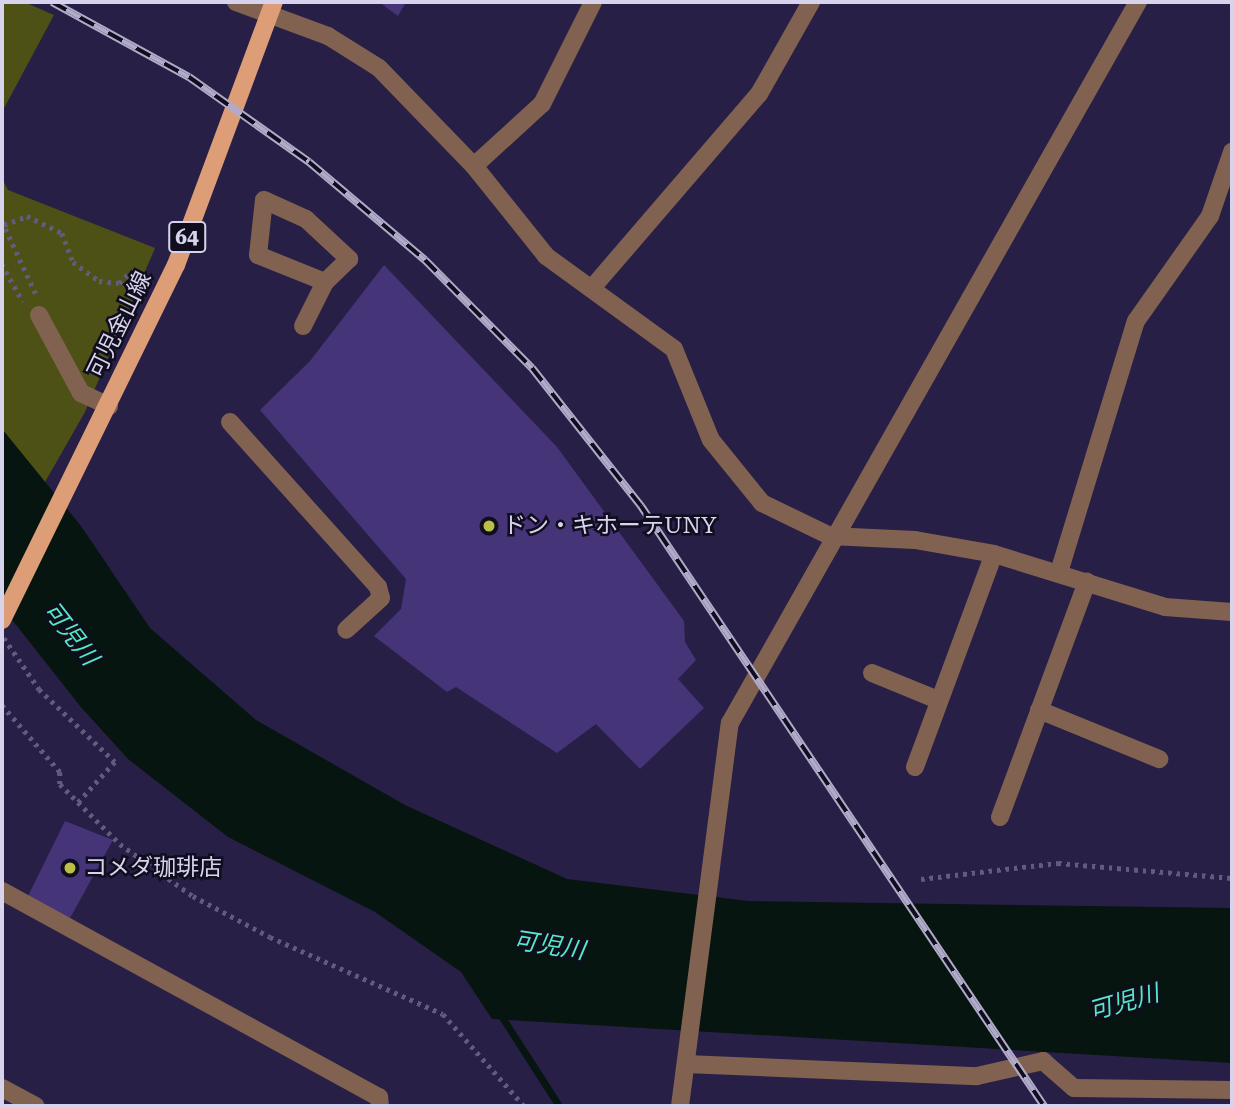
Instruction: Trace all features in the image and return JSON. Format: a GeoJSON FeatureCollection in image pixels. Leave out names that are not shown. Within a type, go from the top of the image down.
{"type":"FeatureCollection","features":[{"type":"Feature","properties":{"kind":"main road","name":"可児金山線"},"geometry":{"type":"LineString","coordinates":[[2,620],[176,265],[271,8]]}},
{"type":"Feature","properties":{"kind":"street"},"geometry":{"type":"LineString","coordinates":[[236,2],[271,8],[328,36],[379,68],[474,166],[546,256],[674,349],[710,440],[737,479],[762,503],[830,536],[915,540],[994,554],[1060,569],[1087,582],[1165,607],[1232,612]]}},
{"type":"Feature","properties":{"kind":"street"},"geometry":{"type":"LineString","coordinates":[[474,166],[542,104],[593,2]]}},
{"type":"Feature","properties":{"kind":"street"},"geometry":{"type":"LineString","coordinates":[[592,288],[759,94],[811,2]]}},
{"type":"Feature","properties":{"kind":"street"},"geometry":{"type":"LineString","coordinates":[[680,1106],[690,1046],[709,869],[730,723],[830,536],[1138,2]]}},
{"type":"Feature","properties":{"kind":"street"},"geometry":{"type":"LineString","coordinates":[[1060,569],[1136,321],[1210,216],[1232,152]]}},
{"type":"Feature","properties":{"kind":"street"},"geometry":{"type":"LineString","coordinates":[[303,326],[325,282],[349,259],[306,219],[264,200],[258,255],[325,282]]}},
{"type":"Feature","properties":{"kind":"street"},"geometry":{"type":"LineString","coordinates":[[39,309],[81,393],[109,406]]}},
{"type":"Feature","properties":{"kind":"street"},"geometry":{"type":"LineString","coordinates":[[230,422],[378,587],[381,598],[346,630]]}},
{"type":"Feature","properties":{"kind":"street"},"geometry":{"type":"LineString","coordinates":[[915,767],[994,554]]}},
{"type":"Feature","properties":{"kind":"street"},"geometry":{"type":"LineString","coordinates":[[1000,817],[1087,582]]}},
{"type":"Feature","properties":{"kind":"street"},"geometry":{"type":"LineString","coordinates":[[872,673],[938,700]]}},
{"type":"Feature","properties":{"kind":"street"},"geometry":{"type":"LineString","coordinates":[[1039,710],[1159,759]]}},
{"type":"Feature","properties":{"kind":"street"},"geometry":{"type":"LineString","coordinates":[[2,891],[379,1097],[380,1106]]}},
{"type":"Feature","properties":{"kind":"street"},"geometry":{"type":"LineString","coordinates":[[686,1064],[977,1076],[1043,1061],[1074,1088],[1232,1090]]}},
{"type":"Feature","properties":{"kind":"street"},"geometry":{"type":"LineString","coordinates":[[2,1088],[36,1106]]}},
{"type":"Feature","properties":{"kind":"path"},"geometry":{"type":"LineString","coordinates":[[39,309],[3,223],[27,216],[62,233],[73,262],[99,281],[119,283],[131,271],[142,277]]}},
{"type":"Feature","properties":{"kind":"path"},"geometry":{"type":"LineString","coordinates":[[2,264],[23,302]]}},
{"type":"Feature","properties":{"kind":"path"},"geometry":{"type":"LineString","coordinates":[[2,636],[39,689],[115,762],[78,803]]}},
{"type":"Feature","properties":{"kind":"path"},"geometry":{"type":"LineString","coordinates":[[2,705],[60,772],[60,784],[120,844],[193,896],[443,1014],[524,1106]]}},
{"type":"Feature","properties":{"kind":"path"},"geometry":{"type":"LineString","coordinates":[[920,879],[1058,863],[1232,878]]}},
{"type":"Feature","properties":{"kind":"shaded area"},"geometry":{"type":"Polygon","coordinates":[[[2,2],[24,2],[54,15],[2,112],[2,2]]]}},
{"type":"Feature","properties":{"kind":"shaded area"},"geometry":{"type":"Polygon","coordinates":[[[2,178],[8,190],[155,248],[85,412],[45,482],[2,429],[2,178]]]}},
{"type":"Feature","properties":{"kind":"water","name":"可児川"},"geometry":{"type":"Polygon","coordinates":[[[2,429],[81,526],[150,628],[256,720],[405,805],[567,879],[748,901],[1232,908],[1232,1063],[492,1019],[461,972],[375,912],[228,837],[128,759],[80,706],[2,607],[2,429]]]}},
{"type":"Feature","properties":{"kind":"building"},"geometry":{"type":"Polygon","coordinates":[[[379,2],[406,2],[398,16],[379,2]]]}},
{"type":"Feature","properties":{"kind":"building","name":"ドン・キホーテUNY"},"geometry":{"type":"Polygon","coordinates":[[[384,265],[557,447],[684,621],[685,642],[696,660],[678,679],[704,708],[640,769],[596,724],[557,753],[456,687],[447,692],[374,636],[401,609],[406,579],[260,410],[310,361],[384,265]]]}},
{"type":"Feature","properties":{"kind":"building","name":"コメダ珈琲店"},"geometry":{"type":"Polygon","coordinates":[[[65,821],[113,840],[69,920],[28,896],[65,821]]]}},
{"type":"Feature","properties":{"kind":"waterway"},"geometry":{"type":"LineString","coordinates":[[500,1014],[559,1106]]}},
{"type":"Feature","properties":{"kind":"railway"},"geometry":{"type":"LineString","coordinates":[[52,2],[189,77],[309,162],[425,260],[532,368],[641,506],[1044,1106]]}},
{"type":"Feature","properties":{"kind":"place","name":"ドン・キホーテUNY"},"geometry":{"type":"Point","coordinates":[489,526]}},
{"type":"Feature","properties":{"kind":"place","name":"コメダ珈琲店"},"geometry":{"type":"Point","coordinates":[70,868]}}]}
